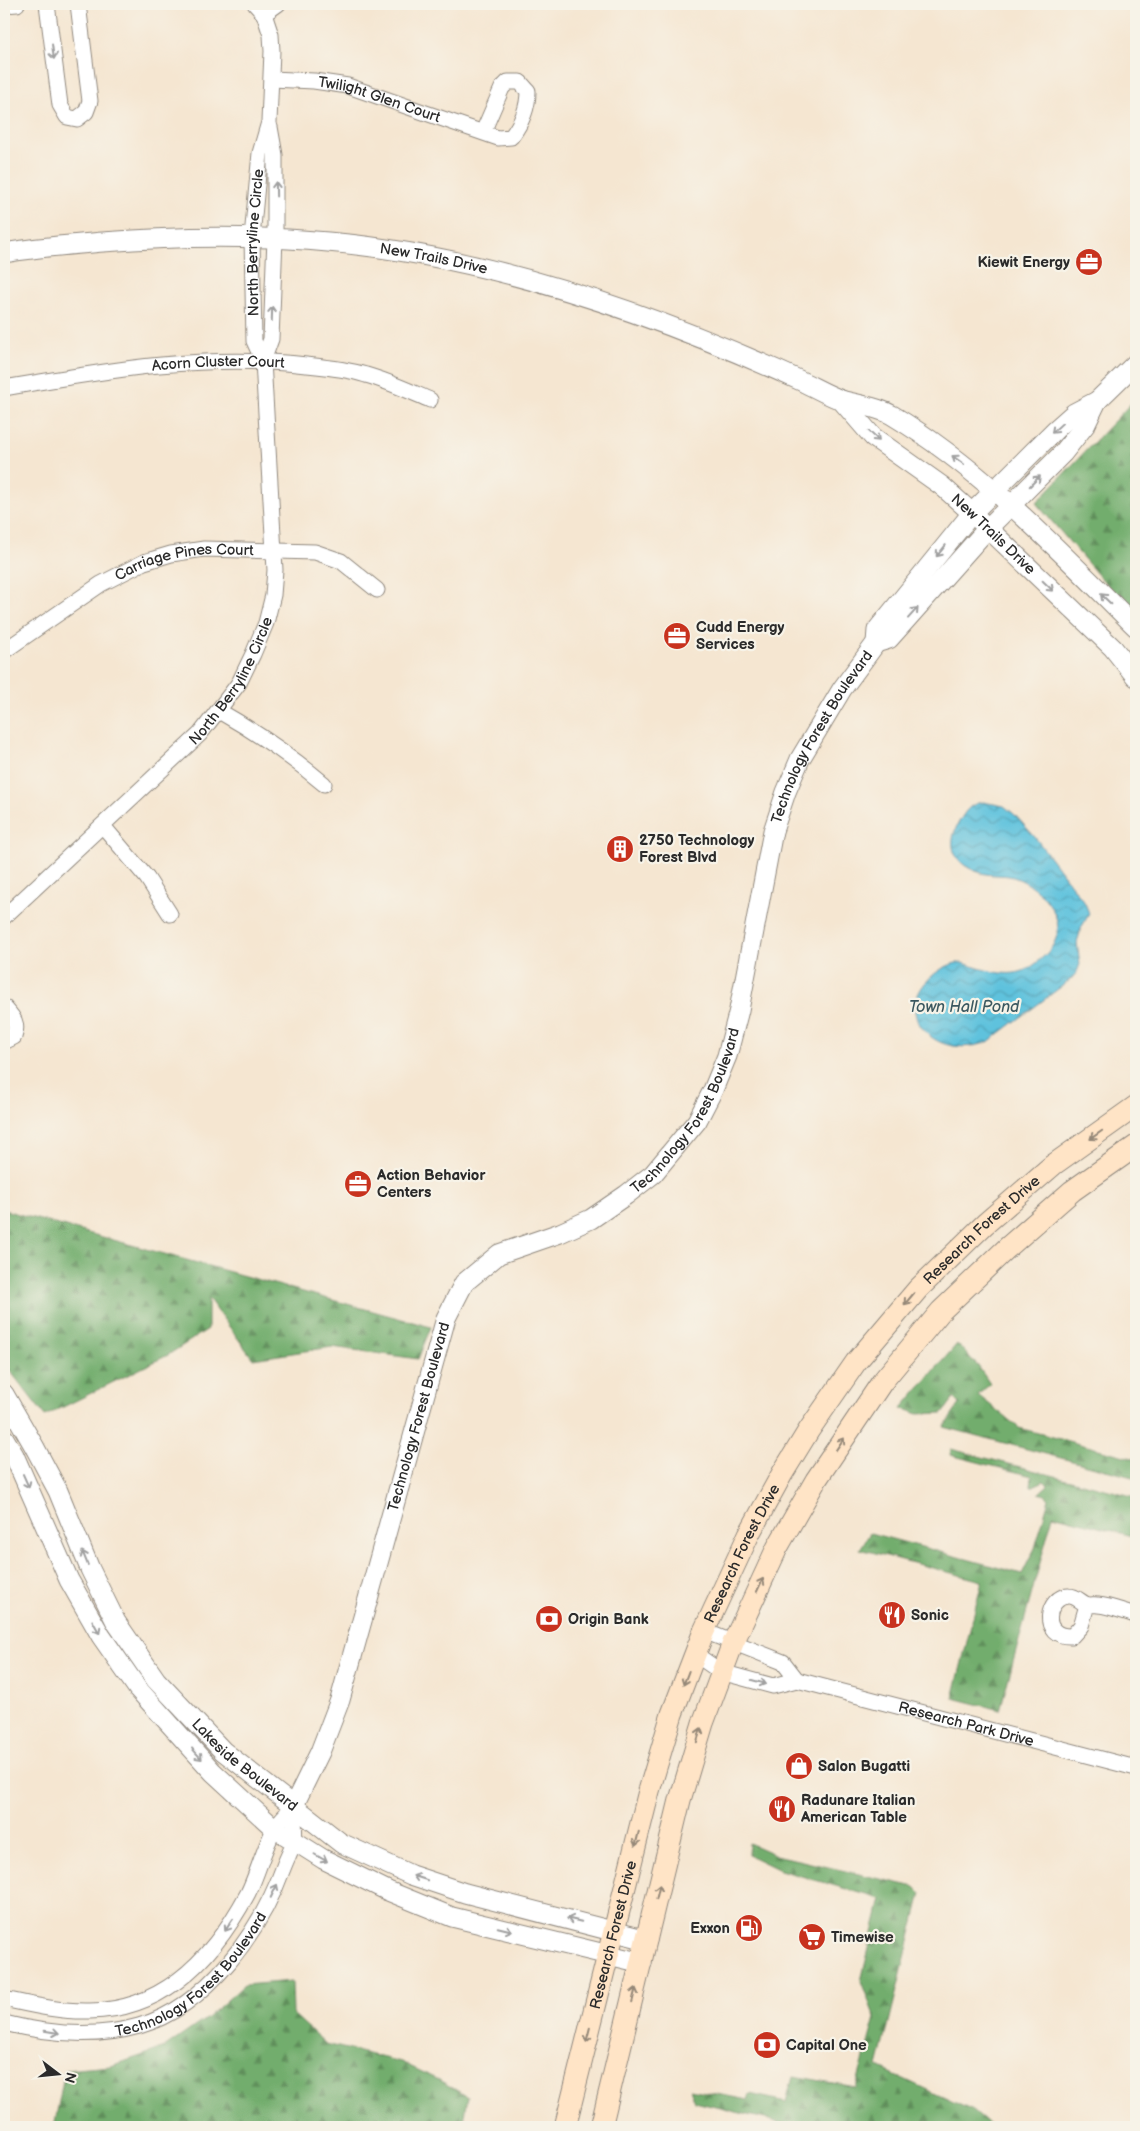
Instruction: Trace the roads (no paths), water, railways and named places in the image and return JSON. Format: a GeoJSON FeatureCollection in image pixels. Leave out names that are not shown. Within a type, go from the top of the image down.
{"type":"FeatureCollection","features":[{"type":"Feature","properties":{"kind":"main road","name":"Research Forest Drive"},"geometry":{"type":"LineString","coordinates":[[565,2127],[649,1791],[672,1714],[704,1631],[749,1534],[782,1474],[809,1430],[856,1362],[918,1289],[985,1224],[1053,1165],[1136,1106]]}},
{"type":"Feature","properties":{"kind":"main road","name":"Research Forest Drive"},"geometry":{"type":"LineString","coordinates":[[601,2127],[680,1800],[703,1723],[733,1644],[777,1548],[811,1489],[882,1382],[941,1311],[1007,1248],[1072,1191],[1136,1146]]}},
{"type":"Feature","properties":{"kind":"street"},"geometry":{"type":"LineString","coordinates":[[4,6],[18,4]]}},
{"type":"Feature","properties":{"kind":"street"},"geometry":{"type":"LineString","coordinates":[[47,4],[60,105],[66,117],[77,119],[86,112],[90,101],[78,4]]}},
{"type":"Feature","properties":{"kind":"street","name":"North Berryline Circle"},"geometry":{"type":"LineString","coordinates":[[4,917],[200,734],[239,683],[266,623],[273,595],[275,550],[263,361],[254,340],[252,237],[260,153],[269,122],[272,79],[271,35],[260,9],[278,4]]}},
{"type":"Feature","properties":{"kind":"street","name":"Twilight Glen Court"},"geometry":{"type":"LineString","coordinates":[[272,79],[314,81],[348,86],[483,132]]}},
{"type":"Feature","properties":{"kind":"street","name":"North Berryline Circle"},"geometry":{"type":"LineString","coordinates":[[263,361],[271,339],[275,238],[275,155],[269,122]]}},
{"type":"Feature","properties":{"kind":"street","name":"New Trails Drive"},"geometry":{"type":"LineString","coordinates":[[4,253],[117,241],[184,237],[252,237],[330,242],[408,253],[467,264],[553,288],[640,316],[732,350],[841,400],[888,413],[961,462],[996,491],[1136,628]]}},
{"type":"Feature","properties":{"kind":"street","name":"Acorn Cluster Court"},"geometry":{"type":"LineString","coordinates":[[4,388],[165,363],[263,361],[330,368],[364,374],[394,384],[430,400]]}},
{"type":"Feature","properties":{"kind":"street","name":"Technology Forest Boulevard"},"geometry":{"type":"LineString","coordinates":[[4,1999],[55,2009],[90,2012],[136,2004],[170,1987],[202,1960],[236,1914],[249,1890],[274,1828],[293,1806],[320,1752],[340,1700],[446,1318],[464,1283],[499,1254],[560,1233],[591,1219],[626,1195],[653,1174],[696,1121],[713,1090],[727,1056],[739,1010],[773,831],[786,792],[800,759],[818,727],[842,689],[876,643],[877,630],[972,513],[1056,429],[1074,413],[1097,401],[1136,363]]}},
{"type":"Feature","properties":{"kind":"street","name":"New Trails Drive"},"geometry":{"type":"LineString","coordinates":[[841,400],[873,437],[942,486],[988,528],[1113,648],[1136,677]]}},
{"type":"Feature","properties":{"kind":"street","name":"Technology Forest Boulevard"},"geometry":{"type":"LineString","coordinates":[[876,643],[889,639],[988,528],[1063,453],[1086,424],[1097,401]]}},
{"type":"Feature","properties":{"kind":"street","name":"Carriage Pines Court"},"geometry":{"type":"LineString","coordinates":[[4,651],[101,584],[144,562],[171,554],[204,549],[315,552],[341,562],[377,590]]}},
{"type":"Feature","properties":{"kind":"street"},"geometry":{"type":"LineString","coordinates":[[218,711],[257,733],[324,784]]}},
{"type":"Feature","properties":{"kind":"street"},"geometry":{"type":"LineString","coordinates":[[103,826],[147,878],[170,914]]}},
{"type":"Feature","properties":{"kind":"street"},"geometry":{"type":"LineString","coordinates":[[4,1006],[14,1018],[17,1028],[14,1037],[4,1042]]}},
{"type":"Feature","properties":{"kind":"street","name":"Lakeside Boulevard"},"geometry":{"type":"LineString","coordinates":[[4,1394],[58,1491],[90,1570],[116,1622],[156,1680],[223,1751],[342,1843],[411,1875],[465,1892],[615,1930],[647,1940]]}},
{"type":"Feature","properties":{"kind":"street","name":"Lakeside Boulevard"},"geometry":{"type":"LineString","coordinates":[[4,1438],[14,1455],[69,1580],[101,1636],[138,1690],[213,1772],[274,1828],[323,1859],[380,1887],[452,1917],[642,1963]]}},
{"type":"Feature","properties":{"kind":"street"},"geometry":{"type":"LineString","coordinates":[[14,1455],[34,1446]]}},
{"type":"Feature","properties":{"kind":"street"},"geometry":{"type":"LineString","coordinates":[[1087,1605],[1099,1605],[1136,1615]]}},
{"type":"Feature","properties":{"kind":"street"},"geometry":{"type":"LineString","coordinates":[[704,1631],[733,1644],[783,1662],[797,1680]]}},
{"type":"Feature","properties":{"kind":"street","name":"Research Park Drive"},"geometry":{"type":"LineString","coordinates":[[695,1654],[722,1672],[773,1686],[797,1680],[1136,1768]]}},
{"type":"Feature","properties":{"kind":"street"},"geometry":{"type":"LineString","coordinates":[[138,1690],[156,1680]]}},
{"type":"Feature","properties":{"kind":"street","name":"Technology Forest Boulevard"},"geometry":{"type":"LineString","coordinates":[[4,2023],[59,2033],[100,2033],[141,2026],[182,2006],[214,1977],[253,1930],[277,1885],[294,1840],[293,1806]]}},
{"type":"Feature","properties":{"kind":"water","name":"Town Hall Pond"},"geometry":{"type":"Polygon","coordinates":[[[983,802],[1004,806],[1014,814],[1034,836],[1085,903],[1089,914],[1081,928],[1077,943],[1080,964],[1077,972],[1070,980],[988,1042],[960,1047],[934,1039],[920,1025],[915,1006],[917,996],[922,987],[937,972],[956,963],[998,973],[1021,972],[1035,964],[1046,954],[1053,945],[1058,931],[1054,912],[1049,903],[1025,882],[1012,877],[990,875],[976,871],[967,867],[956,856],[953,849],[953,841],[959,822],[969,808],[983,802]]]}},
{"type":"Feature","properties":{"kind":"place","name":"Kiewit Energy"},"geometry":{"type":"Point","coordinates":[1089,262]}},
{"type":"Feature","properties":{"kind":"place","name":"Cudd Energy Services"},"geometry":{"type":"Point","coordinates":[677,636]}},
{"type":"Feature","properties":{"kind":"place","name":"2750 Technology Forest Blvd"},"geometry":{"type":"Point","coordinates":[620,849]}},
{"type":"Feature","properties":{"kind":"place","name":"Action Behavior Centers"},"geometry":{"type":"Point","coordinates":[358,1184]}},
{"type":"Feature","properties":{"kind":"place","name":"Sonic"},"geometry":{"type":"Point","coordinates":[892,1615]}},
{"type":"Feature","properties":{"kind":"place","name":"Origin Bank"},"geometry":{"type":"Point","coordinates":[549,1619]}},
{"type":"Feature","properties":{"kind":"place","name":"Salon Bugatti"},"geometry":{"type":"Point","coordinates":[799,1766]}},
{"type":"Feature","properties":{"kind":"place","name":"Radunare Italian American Table"},"geometry":{"type":"Point","coordinates":[782,1809]}},
{"type":"Feature","properties":{"kind":"place","name":"Exxon"},"geometry":{"type":"Point","coordinates":[749,1928]}},
{"type":"Feature","properties":{"kind":"place","name":"Timewise"},"geometry":{"type":"Point","coordinates":[812,1937]}},
{"type":"Feature","properties":{"kind":"place","name":"Capital One"},"geometry":{"type":"Point","coordinates":[767,2045]}}]}
